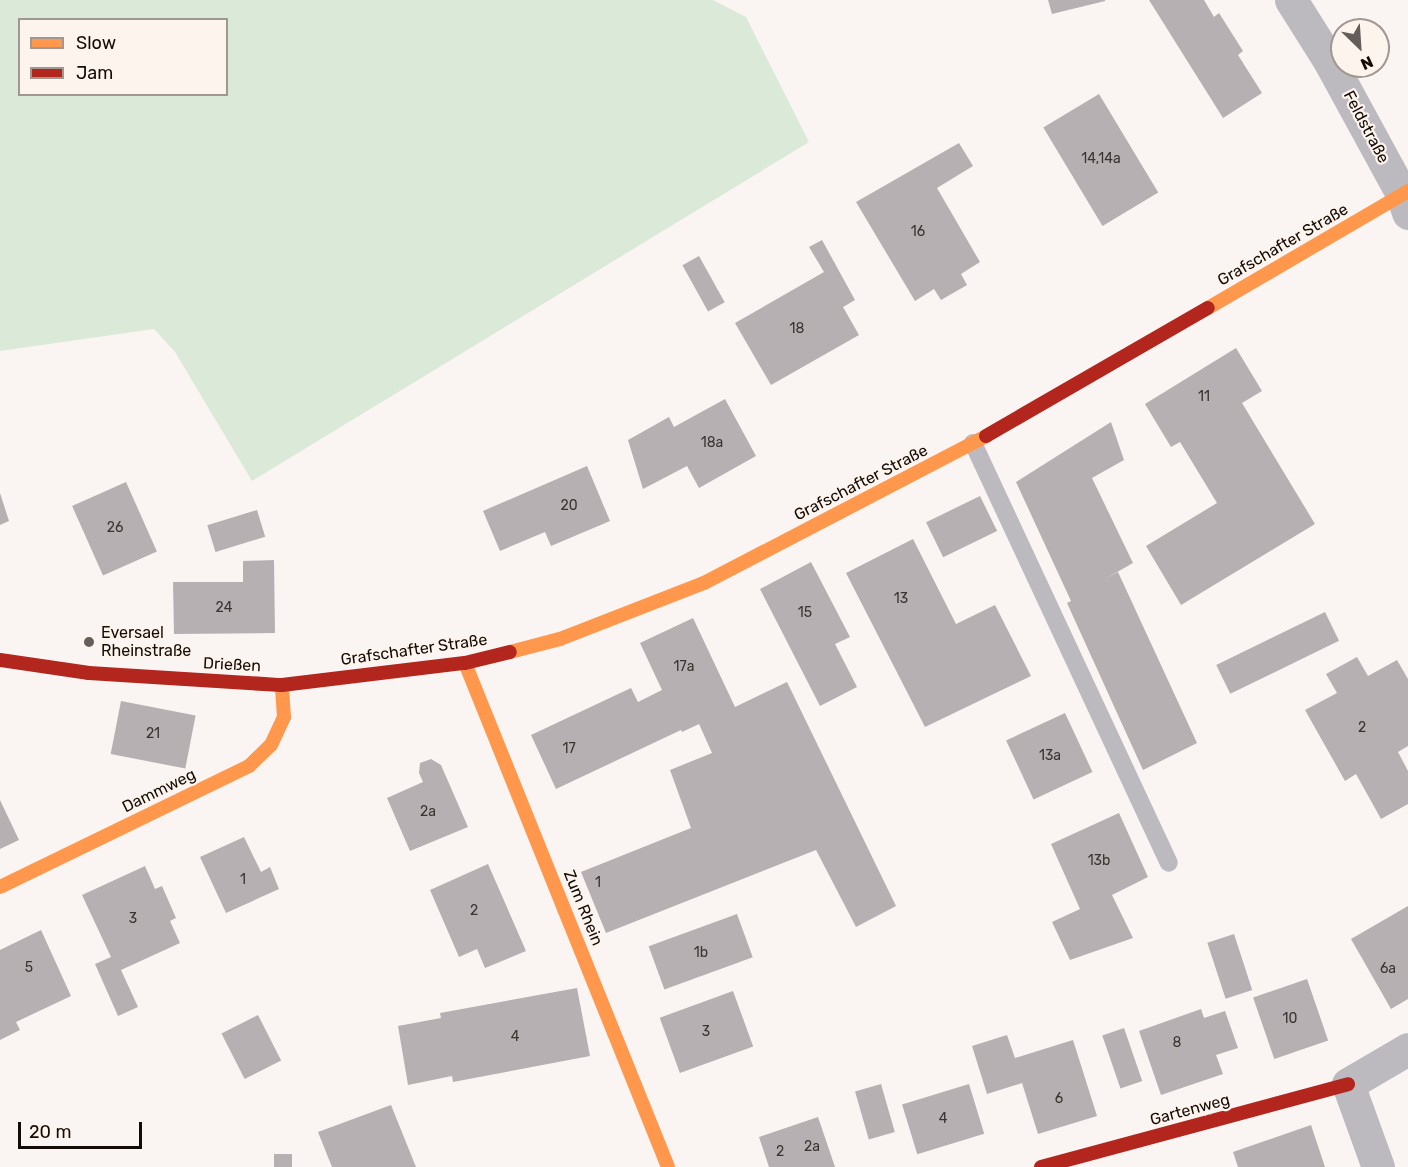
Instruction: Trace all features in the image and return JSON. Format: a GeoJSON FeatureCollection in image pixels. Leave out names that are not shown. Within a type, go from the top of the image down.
{"type":"FeatureCollection","features":[{"type":"Feature","properties":{"kind":"street","name":"Feldstraße"},"geometry":{"type":"LineString","coordinates":[[1290,0],[1330,62],[1406,199]]}},
{"type":"Feature","properties":{"kind":"street","name":"Grafschafter Straße"},"geometry":{"type":"LineString","coordinates":[[282,685],[465,663],[560,639],[704,583],[1008,425],[1406,199]]}},
{"type":"Feature","properties":{"kind":"street","name":"Drießen"},"geometry":{"type":"LineString","coordinates":[[0,660],[90,673],[282,685]]}},
{"type":"Feature","properties":{"kind":"street","name":"Zum Rhein"},"geometry":{"type":"LineString","coordinates":[[465,663],[668,1167]]}},
{"type":"Feature","properties":{"kind":"street","name":"Dammweg"},"geometry":{"type":"LineString","coordinates":[[0,887],[249,766],[272,745],[284,717],[282,685]]}},
{"type":"Feature","properties":{"kind":"street"},"geometry":{"type":"LineString","coordinates":[[1378,1167],[1348,1084],[1408,1049]]}},
{"type":"Feature","properties":{"kind":"street","name":"Gartenweg"},"geometry":{"type":"LineString","coordinates":[[1041,1167],[1348,1084]]}},
{"type":"Feature","properties":{"kind":"lane"},"geometry":{"type":"LineString","coordinates":[[973,443],[1169,863]]}},
{"type":"Feature","properties":{"kind":"green space"},"geometry":{"type":"Polygon","coordinates":[[[0,0],[713,0],[746,17],[809,142],[252,481],[175,352],[154,329],[0,351],[0,0]]]}},
{"type":"Feature","properties":{"kind":"building"},"geometry":{"type":"Polygon","coordinates":[[[1048,0],[1105,0],[1105,1],[1052,14],[1048,0]]]}},
{"type":"Feature","properties":{"kind":"building"},"geometry":{"type":"Polygon","coordinates":[[[1149,0],[1204,0],[1214,17],[1219,13],[1243,51],[1238,55],[1262,93],[1223,118],[1149,0]]]}},
{"type":"Feature","properties":{"kind":"building"},"geometry":{"type":"Polygon","coordinates":[[[1099,94],[1158,193],[1103,226],[1043,127],[1099,94]]]}},
{"type":"Feature","properties":{"kind":"building"},"geometry":{"type":"Polygon","coordinates":[[[959,143],[973,166],[937,188],[980,262],[961,274],[967,285],[941,300],[934,289],[915,301],[856,202],[959,143]]]}},
{"type":"Feature","properties":{"kind":"building"},"geometry":{"type":"Polygon","coordinates":[[[822,240],[855,300],[843,307],[859,335],[771,385],[735,323],[824,272],[809,247],[822,240]]]}},
{"type":"Feature","properties":{"kind":"building"},"geometry":{"type":"Polygon","coordinates":[[[699,256],[725,302],[708,312],[682,265],[699,256]]]}},
{"type":"Feature","properties":{"kind":"building"},"geometry":{"type":"Polygon","coordinates":[[[1236,348],[1262,391],[1242,403],[1315,524],[1181,605],[1146,546],[1217,503],[1180,442],[1171,447],[1145,404],[1236,348]]]}},
{"type":"Feature","properties":{"kind":"building"},"geometry":{"type":"Polygon","coordinates":[[[725,399],[756,456],[699,488],[687,466],[643,489],[628,440],[669,417],[674,427],[725,399]]]}},
{"type":"Feature","properties":{"kind":"building"},"geometry":{"type":"Polygon","coordinates":[[[1111,422],[1124,460],[1092,478],[1133,563],[1105,579],[1118,572],[1197,743],[1143,770],[1067,603],[1071,601],[1016,482],[1111,422]]]}},
{"type":"Feature","properties":{"kind":"building"},"geometry":{"type":"Polygon","coordinates":[[[587,466],[610,521],[551,546],[545,532],[500,551],[483,511],[587,466]]]}},
{"type":"Feature","properties":{"kind":"building"},"geometry":{"type":"Polygon","coordinates":[[[126,482],[157,551],[103,575],[72,506],[126,482]]]}},
{"type":"Feature","properties":{"kind":"building"},"geometry":{"type":"Polygon","coordinates":[[[0,493],[9,521],[0,525],[0,493]]]}},
{"type":"Feature","properties":{"kind":"building"},"geometry":{"type":"Polygon","coordinates":[[[980,496],[997,531],[943,557],[926,522],[980,496]]]}},
{"type":"Feature","properties":{"kind":"building"},"geometry":{"type":"Polygon","coordinates":[[[257,510],[265,537],[215,552],[207,525],[257,510]]]}},
{"type":"Feature","properties":{"kind":"building"},"geometry":{"type":"Polygon","coordinates":[[[913,539],[956,624],[995,605],[1031,676],[925,727],[846,573],[913,539]]]}},
{"type":"Feature","properties":{"kind":"building"},"geometry":{"type":"Polygon","coordinates":[[[274,560],[275,633],[174,634],[173,582],[243,582],[243,561],[274,560]]]}},
{"type":"Feature","properties":{"kind":"building"},"geometry":{"type":"Polygon","coordinates":[[[811,562],[850,637],[835,644],[857,687],[820,706],[760,589],[811,562]]]}},
{"type":"Feature","properties":{"kind":"building"},"geometry":{"type":"Polygon","coordinates":[[[1325,612],[1339,641],[1230,694],[1216,665],[1325,612]]]}},
{"type":"Feature","properties":{"kind":"building"},"geometry":{"type":"Polygon","coordinates":[[[693,618],[735,707],[787,682],[896,906],[856,927],[816,850],[606,933],[581,872],[691,828],[670,770],[712,753],[699,724],[682,732],[681,730],[556,789],[531,735],[631,688],[638,702],[662,690],[640,643],[693,618]]]}},
{"type":"Feature","properties":{"kind":"building"},"geometry":{"type":"Polygon","coordinates":[[[1357,657],[1368,676],[1397,660],[1408,679],[1408,746],[1398,752],[1408,771],[1408,804],[1381,819],[1356,774],[1345,781],[1305,710],[1337,693],[1326,674],[1357,657]]]}},
{"type":"Feature","properties":{"kind":"building"},"geometry":{"type":"Polygon","coordinates":[[[121,701],[196,716],[185,769],[111,754],[121,701]]]}},
{"type":"Feature","properties":{"kind":"building"},"geometry":{"type":"Polygon","coordinates":[[[1065,713],[1092,772],[1034,799],[1006,740],[1065,713]]]}},
{"type":"Feature","properties":{"kind":"building"},"geometry":{"type":"Polygon","coordinates":[[[431,759],[441,765],[468,827],[410,851],[387,798],[423,782],[419,773],[420,763],[431,759]]]}},
{"type":"Feature","properties":{"kind":"building"},"geometry":{"type":"Polygon","coordinates":[[[0,800],[19,840],[0,849],[0,800]]]}},
{"type":"Feature","properties":{"kind":"building"},"geometry":{"type":"Polygon","coordinates":[[[1119,813],[1148,877],[1112,895],[1133,938],[1070,960],[1052,922],[1080,909],[1051,844],[1119,813]]]}},
{"type":"Feature","properties":{"kind":"building"},"geometry":{"type":"Polygon","coordinates":[[[244,837],[261,872],[270,867],[279,889],[226,913],[200,857],[244,837]]]}},
{"type":"Feature","properties":{"kind":"building"},"geometry":{"type":"Polygon","coordinates":[[[488,864],[526,951],[485,968],[477,949],[459,957],[430,890],[488,864]]]}},
{"type":"Feature","properties":{"kind":"building"},"geometry":{"type":"Polygon","coordinates":[[[145,866],[155,889],[162,886],[176,918],[170,921],[180,943],[121,970],[138,1007],[118,1016],[95,964],[111,957],[82,895],[145,866]]]}},
{"type":"Feature","properties":{"kind":"building"},"geometry":{"type":"Polygon","coordinates":[[[1408,906],[1408,999],[1391,1009],[1351,939],[1408,906]]]}},
{"type":"Feature","properties":{"kind":"building"},"geometry":{"type":"Polygon","coordinates":[[[737,914],[753,957],[664,989],[649,946],[737,914]]]}},
{"type":"Feature","properties":{"kind":"building"},"geometry":{"type":"Polygon","coordinates":[[[41,930],[71,996],[16,1022],[20,1030],[0,1040],[0,950],[41,930]]]}},
{"type":"Feature","properties":{"kind":"building"},"geometry":{"type":"Polygon","coordinates":[[[1234,934],[1252,990],[1226,999],[1207,943],[1234,934]]]}},
{"type":"Feature","properties":{"kind":"building"},"geometry":{"type":"Polygon","coordinates":[[[1307,979],[1328,1040],[1274,1059],[1253,998],[1307,979]]]}},
{"type":"Feature","properties":{"kind":"building"},"geometry":{"type":"Polygon","coordinates":[[[577,988],[590,1056],[453,1082],[452,1076],[408,1085],[398,1026],[441,1018],[440,1013],[577,988]]]}},
{"type":"Feature","properties":{"kind":"building"},"geometry":{"type":"Polygon","coordinates":[[[733,991],[753,1046],[680,1073],[660,1018],[733,991]]]}},
{"type":"Feature","properties":{"kind":"building"},"geometry":{"type":"Polygon","coordinates":[[[1201,1009],[1204,1018],[1225,1011],[1238,1048],[1216,1055],[1223,1074],[1161,1095],[1139,1031],[1201,1009]]]}},
{"type":"Feature","properties":{"kind":"building"},"geometry":{"type":"Polygon","coordinates":[[[258,1015],[281,1060],[245,1079],[221,1034],[258,1015]]]}},
{"type":"Feature","properties":{"kind":"building"},"geometry":{"type":"Polygon","coordinates":[[[1124,1028],[1142,1081],[1120,1088],[1102,1035],[1124,1028]]]}},
{"type":"Feature","properties":{"kind":"building"},"geometry":{"type":"Polygon","coordinates":[[[1007,1035],[1015,1058],[1073,1040],[1097,1116],[1038,1134],[1022,1083],[987,1094],[972,1046],[1007,1035]]]}},
{"type":"Feature","properties":{"kind":"building"},"geometry":{"type":"Polygon","coordinates":[[[881,1084],[895,1132],[869,1140],[855,1091],[881,1084]]]}},
{"type":"Feature","properties":{"kind":"building"},"geometry":{"type":"Polygon","coordinates":[[[969,1084],[984,1134],[917,1154],[902,1104],[969,1084]]]}},
{"type":"Feature","properties":{"kind":"building"},"geometry":{"type":"Polygon","coordinates":[[[391,1105],[416,1167],[332,1167],[318,1132],[391,1105]]]}},
{"type":"Feature","properties":{"kind":"building"},"geometry":{"type":"Polygon","coordinates":[[[818,1117],[835,1167],[769,1167],[759,1137],[818,1117]]]}},
{"type":"Feature","properties":{"kind":"building"},"geometry":{"type":"Polygon","coordinates":[[[1311,1125],[1325,1167],[1238,1167],[1233,1152],[1311,1125]]]}},
{"type":"Feature","properties":{"kind":"building"},"geometry":{"type":"Polygon","coordinates":[[[274,1154],[292,1154],[292,1167],[274,1167],[274,1154]]]}},
{"type":"Feature","properties":{"kind":"traffic: slow"},"geometry":{"type":"LineString","coordinates":[[1208,308],[1408,191]]}},
{"type":"Feature","properties":{"kind":"traffic: slow"},"geometry":{"type":"LineString","coordinates":[[510,652],[560,639],[704,583],[986,436]]}},
{"type":"Feature","properties":{"kind":"traffic: slow"},"geometry":{"type":"LineString","coordinates":[[465,663],[668,1167]]}},
{"type":"Feature","properties":{"kind":"traffic: slow"},"geometry":{"type":"LineString","coordinates":[[0,887],[249,766],[271,745],[284,717],[282,685]]}},
{"type":"Feature","properties":{"kind":"traffic: jam"},"geometry":{"type":"LineString","coordinates":[[986,436],[1208,308]]}},
{"type":"Feature","properties":{"kind":"traffic: jam"},"geometry":{"type":"LineString","coordinates":[[0,660],[89,673],[282,685],[465,663],[510,652]]}},
{"type":"Feature","properties":{"kind":"traffic: jam"},"geometry":{"type":"LineString","coordinates":[[1041,1167],[1348,1084]]}},
{"type":"Feature","properties":{"kind":"place","name":"Eversael Rheinstraße"},"geometry":{"type":"Point","coordinates":[89,642]}}]}
